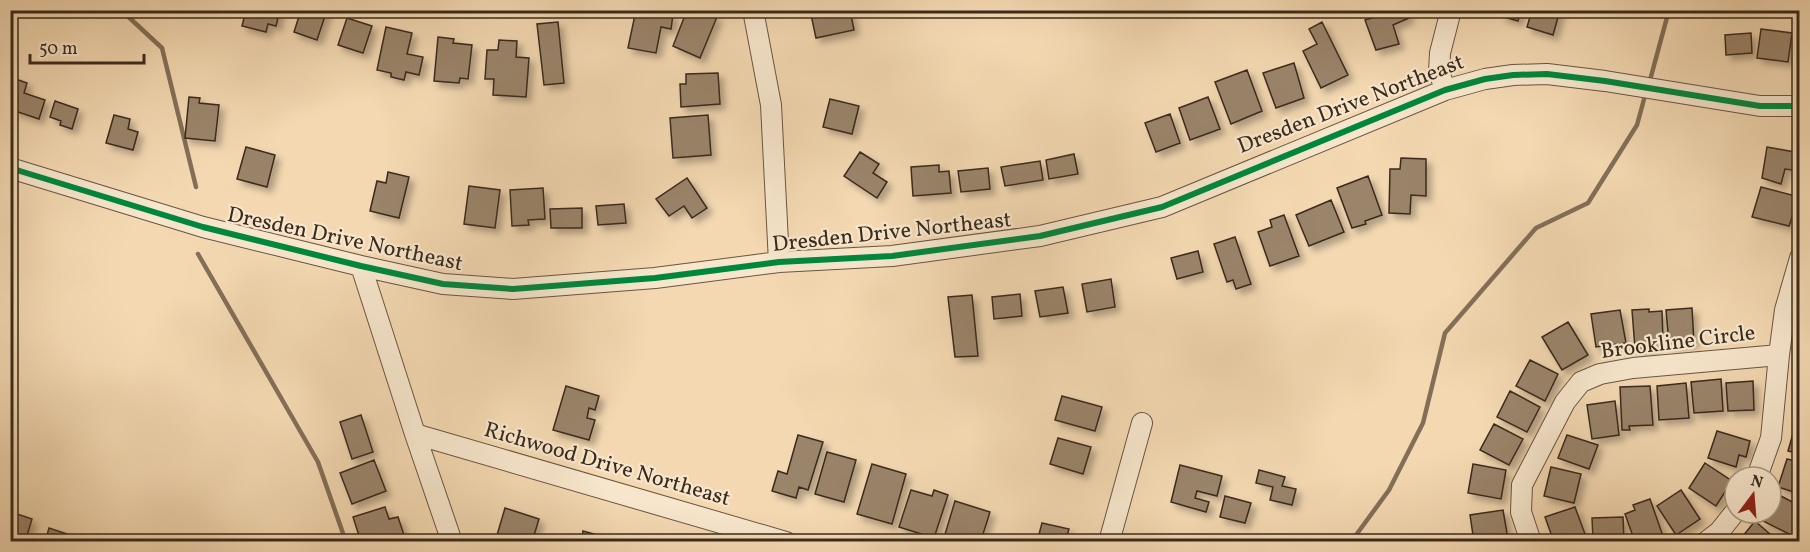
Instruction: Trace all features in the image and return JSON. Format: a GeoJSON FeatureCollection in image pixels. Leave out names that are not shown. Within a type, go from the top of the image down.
{"type":"FeatureCollection","features":[{"type":"Feature","properties":{"kind":"street"},"geometry":{"type":"LineString","coordinates":[[753,10],[771,105],[779,262]]}},
{"type":"Feature","properties":{"kind":"street"},"geometry":{"type":"LineString","coordinates":[[1445,90],[1439,71],[1440,53],[1451,10]]}},
{"type":"Feature","properties":{"kind":"street","name":"Dresden Drive Northeast"},"geometry":{"type":"LineString","coordinates":[[10,168],[203,227],[361,266],[442,284],[513,289],[655,278],[779,262],[892,255],[1040,236],[1162,207],[1445,90],[1485,79],[1513,75],[1547,74],[1760,106],[1800,106]]}},
{"type":"Feature","properties":{"kind":"street","name":"Brookline Circle"},"geometry":{"type":"LineString","coordinates":[[1761,465],[1771,438],[1785,310],[1800,258]]}},
{"type":"Feature","properties":{"kind":"street"},"geometry":{"type":"LineString","coordinates":[[361,266],[452,542]]}},
{"type":"Feature","properties":{"kind":"street","name":"Brookline Circle"},"geometry":{"type":"LineString","coordinates":[[1531,542],[1521,512],[1522,485],[1565,402],[1581,382],[1600,374],[1633,368],[1779,355]]}},
{"type":"Feature","properties":{"kind":"street"},"geometry":{"type":"LineString","coordinates":[[1110,542],[1142,423]]}},
{"type":"Feature","properties":{"kind":"street","name":"Richwood Drive Northeast"},"geometry":{"type":"LineString","coordinates":[[415,434],[786,542]]}},
{"type":"Feature","properties":{"kind":"street"},"geometry":{"type":"LineString","coordinates":[[1706,542],[1725,525]]}},
{"type":"Feature","properties":{"kind":"building"},"geometry":{"type":"Polygon","coordinates":[[[246,10],[280,10],[276,26],[268,24],[266,32],[242,26],[246,10]]]}},
{"type":"Feature","properties":{"kind":"building"},"geometry":{"type":"Polygon","coordinates":[[[301,10],[327,10],[317,40],[294,32],[301,10]]]}},
{"type":"Feature","properties":{"kind":"building"},"geometry":{"type":"Polygon","coordinates":[[[636,10],[653,10],[673,14],[671,29],[661,27],[656,53],[628,48],[636,10]]]}},
{"type":"Feature","properties":{"kind":"building"},"geometry":{"type":"Polygon","coordinates":[[[687,10],[701,10],[717,17],[700,58],[673,46],[687,10]]]}},
{"type":"Feature","properties":{"kind":"building"},"geometry":{"type":"Polygon","coordinates":[[[810,10],[850,10],[854,30],[816,38],[810,10]]]}},
{"type":"Feature","properties":{"kind":"building"},"geometry":{"type":"Polygon","coordinates":[[[1380,10],[1407,10],[1409,18],[1393,25],[1399,44],[1376,50],[1365,20],[1372,18],[1371,14],[1380,10]]]}},
{"type":"Feature","properties":{"kind":"building"},"geometry":{"type":"Polygon","coordinates":[[[1503,10],[1521,10],[1518,21],[1501,16],[1503,10]]]}},
{"type":"Feature","properties":{"kind":"building"},"geometry":{"type":"Polygon","coordinates":[[[1532,10],[1560,10],[1553,35],[1527,27],[1532,10]]]}},
{"type":"Feature","properties":{"kind":"building"},"geometry":{"type":"Polygon","coordinates":[[[347,18],[372,26],[363,53],[338,45],[347,18]]]}},
{"type":"Feature","properties":{"kind":"building"},"geometry":{"type":"Polygon","coordinates":[[[558,22],[564,83],[544,85],[537,24],[558,22]]]}},
{"type":"Feature","properties":{"kind":"building"},"geometry":{"type":"Polygon","coordinates":[[[1322,22],[1348,75],[1321,88],[1303,51],[1317,44],[1309,29],[1322,22]]]}},
{"type":"Feature","properties":{"kind":"building"},"geometry":{"type":"Polygon","coordinates":[[[386,27],[412,33],[407,54],[423,57],[419,75],[406,72],[404,80],[391,77],[391,73],[377,70],[386,27]]]}},
{"type":"Feature","properties":{"kind":"building"},"geometry":{"type":"Polygon","coordinates":[[[1761,29],[1792,33],[1788,62],[1757,58],[1761,29]]]}},
{"type":"Feature","properties":{"kind":"building"},"geometry":{"type":"Polygon","coordinates":[[[1751,33],[1752,53],[1726,55],[1725,35],[1751,33]]]}},
{"type":"Feature","properties":{"kind":"building"},"geometry":{"type":"Polygon","coordinates":[[[438,37],[454,39],[453,43],[472,45],[468,79],[460,78],[459,83],[434,81],[438,37]]]}},
{"type":"Feature","properties":{"kind":"building"},"geometry":{"type":"Polygon","coordinates":[[[499,40],[517,41],[516,57],[529,58],[526,97],[493,95],[494,79],[485,79],[487,50],[498,50],[499,40]]]}},
{"type":"Feature","properties":{"kind":"building"},"geometry":{"type":"Polygon","coordinates":[[[1294,63],[1304,98],[1276,108],[1263,73],[1294,63]]]}},
{"type":"Feature","properties":{"kind":"building"},"geometry":{"type":"Polygon","coordinates":[[[1247,70],[1262,111],[1231,124],[1215,82],[1247,70]]]}},
{"type":"Feature","properties":{"kind":"building"},"geometry":{"type":"Polygon","coordinates":[[[718,73],[720,104],[681,107],[680,84],[686,84],[686,74],[718,73]]]}},
{"type":"Feature","properties":{"kind":"building"},"geometry":{"type":"Polygon","coordinates":[[[10,77],[27,83],[24,93],[45,100],[39,119],[12,110],[14,104],[10,103],[10,77]]]}},
{"type":"Feature","properties":{"kind":"building"},"geometry":{"type":"Polygon","coordinates":[[[189,97],[200,98],[199,103],[219,105],[215,141],[185,138],[189,97]]]}},
{"type":"Feature","properties":{"kind":"building"},"geometry":{"type":"Polygon","coordinates":[[[1208,97],[1220,129],[1190,140],[1179,108],[1208,97]]]}},
{"type":"Feature","properties":{"kind":"building"},"geometry":{"type":"Polygon","coordinates":[[[830,99],[859,106],[852,134],[823,127],[830,99]]]}},
{"type":"Feature","properties":{"kind":"building"},"geometry":{"type":"Polygon","coordinates":[[[55,101],[78,109],[72,129],[60,125],[61,121],[50,117],[55,101]]]}},
{"type":"Feature","properties":{"kind":"building"},"geometry":{"type":"Polygon","coordinates":[[[1170,114],[1180,143],[1156,152],[1145,123],[1170,114]]]}},
{"type":"Feature","properties":{"kind":"building"},"geometry":{"type":"Polygon","coordinates":[[[114,115],[130,119],[128,129],[138,132],[133,150],[106,143],[114,115]]]}},
{"type":"Feature","properties":{"kind":"building"},"geometry":{"type":"Polygon","coordinates":[[[708,115],[711,155],[673,158],[670,118],[708,115]]]}},
{"type":"Feature","properties":{"kind":"building"},"geometry":{"type":"Polygon","coordinates":[[[246,147],[275,155],[267,187],[237,179],[246,147]]]}},
{"type":"Feature","properties":{"kind":"building"},"geometry":{"type":"Polygon","coordinates":[[[1767,147],[1800,153],[1800,171],[1785,169],[1781,184],[1762,178],[1767,147]]]}},
{"type":"Feature","properties":{"kind":"building"},"geometry":{"type":"Polygon","coordinates":[[[860,152],[879,164],[873,173],[887,182],[877,198],[844,176],[860,152]]]}},
{"type":"Feature","properties":{"kind":"building"},"geometry":{"type":"Polygon","coordinates":[[[1074,154],[1078,174],[1049,179],[1046,160],[1074,154]]]}},
{"type":"Feature","properties":{"kind":"building"},"geometry":{"type":"Polygon","coordinates":[[[1401,158],[1426,159],[1426,196],[1411,195],[1410,214],[1389,213],[1390,169],[1400,169],[1401,158]]]}},
{"type":"Feature","properties":{"kind":"building"},"geometry":{"type":"Polygon","coordinates":[[[1040,161],[1043,180],[1005,186],[1001,167],[1040,161]]]}},
{"type":"Feature","properties":{"kind":"building"},"geometry":{"type":"Polygon","coordinates":[[[939,165],[939,172],[949,171],[951,193],[913,196],[911,167],[939,165]]]}},
{"type":"Feature","properties":{"kind":"building"},"geometry":{"type":"Polygon","coordinates":[[[988,168],[990,189],[961,192],[958,171],[988,168]]]}},
{"type":"Feature","properties":{"kind":"building"},"geometry":{"type":"Polygon","coordinates":[[[388,172],[409,177],[399,218],[370,211],[377,181],[386,183],[388,172]]]}},
{"type":"Feature","properties":{"kind":"building"},"geometry":{"type":"Polygon","coordinates":[[[1368,176],[1382,215],[1365,221],[1366,224],[1352,228],[1337,188],[1368,176]]]}},
{"type":"Feature","properties":{"kind":"building"},"geometry":{"type":"Polygon","coordinates":[[[687,178],[707,208],[692,218],[684,206],[669,216],[656,199],[687,178]]]}},
{"type":"Feature","properties":{"kind":"building"},"geometry":{"type":"Polygon","coordinates":[[[469,186],[500,190],[495,228],[464,224],[469,186]]]}},
{"type":"Feature","properties":{"kind":"building"},"geometry":{"type":"Polygon","coordinates":[[[1761,187],[1799,197],[1789,226],[1752,217],[1761,187]]]}},
{"type":"Feature","properties":{"kind":"building"},"geometry":{"type":"Polygon","coordinates":[[[543,188],[545,219],[528,220],[529,225],[512,226],[510,190],[543,188]]]}},
{"type":"Feature","properties":{"kind":"building"},"geometry":{"type":"Polygon","coordinates":[[[1331,200],[1344,232],[1309,246],[1296,215],[1331,200]]]}},
{"type":"Feature","properties":{"kind":"building"},"geometry":{"type":"Polygon","coordinates":[[[624,204],[626,223],[598,225],[596,206],[624,204]]]}},
{"type":"Feature","properties":{"kind":"building"},"geometry":{"type":"Polygon","coordinates":[[[582,208],[582,228],[551,228],[550,209],[582,208]]]}},
{"type":"Feature","properties":{"kind":"building"},"geometry":{"type":"Polygon","coordinates":[[[1284,215],[1299,256],[1270,266],[1258,232],[1272,227],[1270,220],[1284,215]]]}},
{"type":"Feature","properties":{"kind":"building"},"geometry":{"type":"Polygon","coordinates":[[[1235,237],[1251,284],[1236,289],[1233,280],[1227,282],[1214,244],[1235,237]]]}},
{"type":"Feature","properties":{"kind":"building"},"geometry":{"type":"Polygon","coordinates":[[[1198,251],[1203,272],[1177,279],[1171,258],[1198,251]]]}},
{"type":"Feature","properties":{"kind":"building"},"geometry":{"type":"Polygon","coordinates":[[[1111,279],[1115,307],[1087,312],[1082,284],[1111,279]]]}},
{"type":"Feature","properties":{"kind":"building"},"geometry":{"type":"Polygon","coordinates":[[[1063,287],[1068,313],[1040,317],[1035,291],[1063,287]]]}},
{"type":"Feature","properties":{"kind":"building"},"geometry":{"type":"Polygon","coordinates":[[[1020,294],[1022,316],[994,319],[992,297],[1020,294]]]}},
{"type":"Feature","properties":{"kind":"building"},"geometry":{"type":"Polygon","coordinates":[[[972,295],[978,356],[955,357],[948,297],[972,295]]]}},
{"type":"Feature","properties":{"kind":"building"},"geometry":{"type":"Polygon","coordinates":[[[1692,308],[1694,343],[1669,344],[1666,310],[1692,308]]]}},
{"type":"Feature","properties":{"kind":"building"},"geometry":{"type":"Polygon","coordinates":[[[1649,309],[1649,312],[1662,311],[1663,340],[1652,340],[1653,348],[1635,349],[1632,310],[1649,309]]]}},
{"type":"Feature","properties":{"kind":"building"},"geometry":{"type":"Polygon","coordinates":[[[1620,310],[1626,343],[1596,347],[1591,314],[1620,310]]]}},
{"type":"Feature","properties":{"kind":"building"},"geometry":{"type":"Polygon","coordinates":[[[1568,322],[1588,355],[1562,370],[1542,337],[1568,322]]]}},
{"type":"Feature","properties":{"kind":"building"},"geometry":{"type":"Polygon","coordinates":[[[1530,360],[1558,374],[1545,401],[1516,386],[1530,360]]]}},
{"type":"Feature","properties":{"kind":"building"},"geometry":{"type":"Polygon","coordinates":[[[1721,379],[1723,411],[1694,413],[1691,382],[1721,379]]]}},
{"type":"Feature","properties":{"kind":"building"},"geometry":{"type":"Polygon","coordinates":[[[1753,381],[1754,410],[1728,411],[1726,383],[1753,381]]]}},
{"type":"Feature","properties":{"kind":"building"},"geometry":{"type":"Polygon","coordinates":[[[1686,383],[1689,418],[1659,420],[1657,386],[1686,383]]]}},
{"type":"Feature","properties":{"kind":"building"},"geometry":{"type":"Polygon","coordinates":[[[566,386],[599,396],[595,410],[589,408],[587,418],[595,420],[589,440],[553,430],[566,386]]]}},
{"type":"Feature","properties":{"kind":"building"},"geometry":{"type":"Polygon","coordinates":[[[1650,386],[1653,425],[1629,426],[1630,430],[1622,430],[1620,387],[1650,386]]]}},
{"type":"Feature","properties":{"kind":"building"},"geometry":{"type":"Polygon","coordinates":[[[1796,388],[1800,389],[1800,418],[1793,417],[1796,388]]]}},
{"type":"Feature","properties":{"kind":"building"},"geometry":{"type":"Polygon","coordinates":[[[1510,391],[1540,407],[1527,432],[1497,417],[1510,391]]]}},
{"type":"Feature","properties":{"kind":"building"},"geometry":{"type":"Polygon","coordinates":[[[1062,396],[1102,407],[1095,431],[1055,420],[1062,396]]]}},
{"type":"Feature","properties":{"kind":"building"},"geometry":{"type":"Polygon","coordinates":[[[1615,401],[1619,435],[1592,439],[1587,405],[1615,401]]]}},
{"type":"Feature","properties":{"kind":"building"},"geometry":{"type":"Polygon","coordinates":[[[361,415],[373,452],[352,459],[340,422],[361,415]]]}},
{"type":"Feature","properties":{"kind":"building"},"geometry":{"type":"Polygon","coordinates":[[[1796,423],[1800,424],[1800,454],[1788,451],[1796,423]]]}},
{"type":"Feature","properties":{"kind":"building"},"geometry":{"type":"Polygon","coordinates":[[[1494,424],[1523,439],[1509,465],[1480,450],[1494,424]]]}},
{"type":"Feature","properties":{"kind":"building"},"geometry":{"type":"Polygon","coordinates":[[[1717,431],[1750,441],[1746,457],[1739,455],[1736,465],[1708,458],[1717,431]]]}},
{"type":"Feature","properties":{"kind":"building"},"geometry":{"type":"Polygon","coordinates":[[[798,435],[823,442],[808,490],[799,487],[796,498],[772,491],[778,471],[787,474],[798,435]]]}},
{"type":"Feature","properties":{"kind":"building"},"geometry":{"type":"Polygon","coordinates":[[[1567,435],[1598,445],[1589,469],[1558,458],[1567,435]]]}},
{"type":"Feature","properties":{"kind":"building"},"geometry":{"type":"Polygon","coordinates":[[[1058,438],[1091,447],[1083,474],[1050,464],[1058,438]]]}},
{"type":"Feature","properties":{"kind":"building"},"geometry":{"type":"Polygon","coordinates":[[[827,452],[856,460],[844,502],[815,494],[827,452]]]}},
{"type":"Feature","properties":{"kind":"building"},"geometry":{"type":"Polygon","coordinates":[[[1787,459],[1800,462],[1800,494],[1783,489],[1783,471],[1787,459]]]}},
{"type":"Feature","properties":{"kind":"building"},"geometry":{"type":"Polygon","coordinates":[[[374,460],[386,491],[352,504],[340,473],[374,460]]]}},
{"type":"Feature","properties":{"kind":"building"},"geometry":{"type":"Polygon","coordinates":[[[1705,463],[1723,475],[1723,495],[1716,506],[1689,488],[1705,463]]]}},
{"type":"Feature","properties":{"kind":"building"},"geometry":{"type":"Polygon","coordinates":[[[872,464],[906,474],[892,524],[857,514],[872,464]]]}},
{"type":"Feature","properties":{"kind":"building"},"geometry":{"type":"Polygon","coordinates":[[[1473,464],[1506,470],[1501,499],[1468,493],[1473,464]]]}},
{"type":"Feature","properties":{"kind":"building"},"geometry":{"type":"Polygon","coordinates":[[[1180,465],[1222,476],[1217,496],[1197,491],[1195,498],[1209,502],[1206,512],[1171,502],[1180,465]]]}},
{"type":"Feature","properties":{"kind":"building"},"geometry":{"type":"Polygon","coordinates":[[[1551,467],[1581,474],[1574,503],[1544,496],[1551,467]]]}},
{"type":"Feature","properties":{"kind":"building"},"geometry":{"type":"Polygon","coordinates":[[[1259,470],[1285,477],[1282,486],[1296,489],[1292,505],[1270,500],[1273,487],[1256,483],[1259,470]]]}},
{"type":"Feature","properties":{"kind":"building"},"geometry":{"type":"Polygon","coordinates":[[[911,490],[932,496],[934,490],[948,495],[934,538],[899,527],[911,490]]]}},
{"type":"Feature","properties":{"kind":"building"},"geometry":{"type":"Polygon","coordinates":[[[1681,490],[1700,519],[1676,535],[1657,506],[1681,490]]]}},
{"type":"Feature","properties":{"kind":"building"},"geometry":{"type":"Polygon","coordinates":[[[1225,496],[1251,503],[1245,523],[1220,517],[1225,496]]]}},
{"type":"Feature","properties":{"kind":"building"},"geometry":{"type":"Polygon","coordinates":[[[1783,497],[1800,506],[1800,534],[1797,538],[1771,525],[1783,525],[1783,497]]]}},
{"type":"Feature","properties":{"kind":"building"},"geometry":{"type":"Polygon","coordinates":[[[1650,499],[1664,539],[1649,542],[1647,537],[1635,542],[1625,514],[1635,510],[1633,505],[1650,499]]]}},
{"type":"Feature","properties":{"kind":"building"},"geometry":{"type":"Polygon","coordinates":[[[955,501],[990,512],[983,534],[988,536],[986,542],[943,541],[955,501]]]}},
{"type":"Feature","properties":{"kind":"building"},"geometry":{"type":"Polygon","coordinates":[[[385,507],[389,519],[398,517],[404,535],[386,542],[361,542],[353,517],[385,507]]]}},
{"type":"Feature","properties":{"kind":"building"},"geometry":{"type":"Polygon","coordinates":[[[1575,507],[1585,534],[1564,542],[1554,542],[1545,517],[1575,507]]]}},
{"type":"Feature","properties":{"kind":"building"},"geometry":{"type":"Polygon","coordinates":[[[505,508],[539,519],[532,542],[495,542],[505,508]]]}},
{"type":"Feature","properties":{"kind":"building"},"geometry":{"type":"Polygon","coordinates":[[[1503,510],[1508,539],[1474,542],[1470,515],[1503,510]]]}},
{"type":"Feature","properties":{"kind":"building"},"geometry":{"type":"Polygon","coordinates":[[[11,512],[32,519],[25,542],[10,542],[11,512]]]}},
{"type":"Feature","properties":{"kind":"building"},"geometry":{"type":"Polygon","coordinates":[[[1623,517],[1624,542],[1593,540],[1592,518],[1623,517]]]}},
{"type":"Feature","properties":{"kind":"building"},"geometry":{"type":"Polygon","coordinates":[[[1042,523],[1069,529],[1065,542],[1037,542],[1042,523]]]}},
{"type":"Feature","properties":{"kind":"building"},"geometry":{"type":"Polygon","coordinates":[[[1752,525],[1760,525],[1779,542],[1738,542],[1752,525]]]}},
{"type":"Feature","properties":{"kind":"building"},"geometry":{"type":"Polygon","coordinates":[[[49,528],[76,537],[75,542],[45,542],[49,528]]]}},
{"type":"Feature","properties":{"kind":"building"},"geometry":{"type":"Polygon","coordinates":[[[583,531],[619,541],[619,542],[581,542],[583,531]]]}},
{"type":"Feature","properties":{"kind":"waterway"},"geometry":{"type":"LineString","coordinates":[[121,10],[162,48],[196,187]]}},
{"type":"Feature","properties":{"kind":"waterway"},"geometry":{"type":"LineString","coordinates":[[1649,84],[1669,10]]}},
{"type":"Feature","properties":{"kind":"waterway"},"geometry":{"type":"LineString","coordinates":[[1351,542],[1389,490],[1423,423],[1445,333],[1536,228],[1588,203],[1637,125],[1646,92]]}},
{"type":"Feature","properties":{"kind":"waterway"},"geometry":{"type":"LineString","coordinates":[[198,254],[318,462],[346,542]]}},
{"type":"Feature","properties":{"kind":"cycle path"},"geometry":{"type":"LineString","coordinates":[[10,168],[203,227],[361,266],[443,284],[513,289],[655,278],[779,262],[892,256],[1040,236],[1162,207],[1445,90],[1485,79],[1513,75],[1547,74],[1760,106],[1800,106]]}}]}
